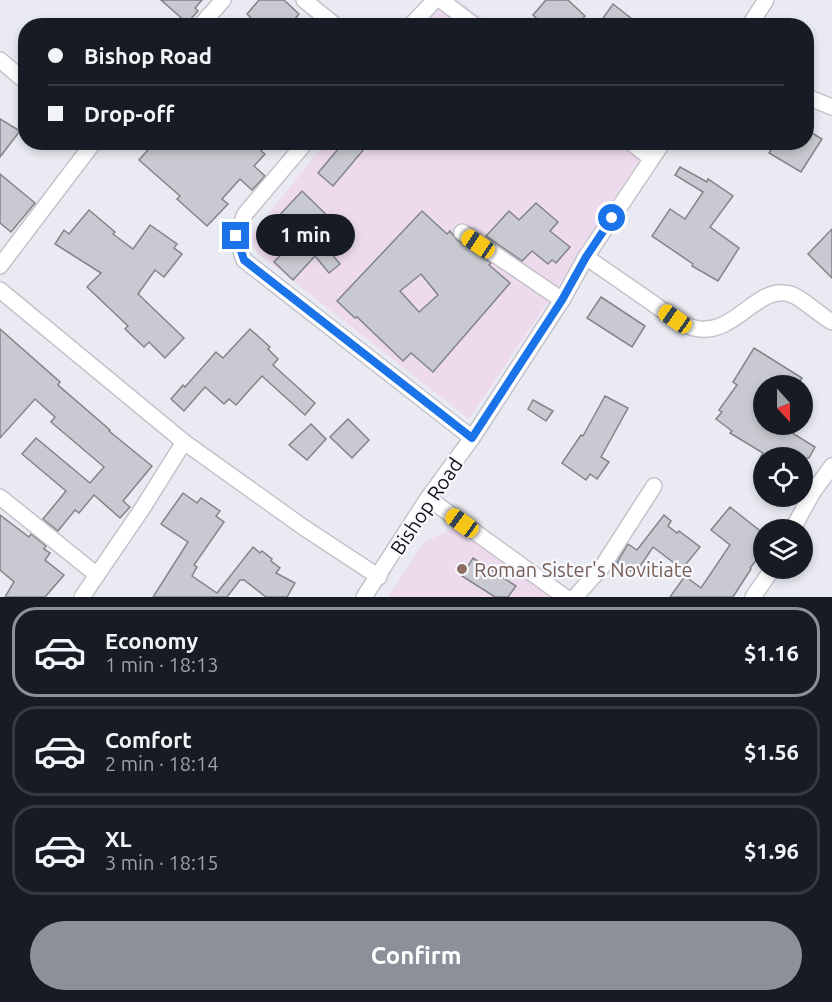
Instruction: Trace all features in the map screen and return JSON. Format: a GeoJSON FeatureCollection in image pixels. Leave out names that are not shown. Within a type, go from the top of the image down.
{"type":"FeatureCollection","features":[{"type":"Feature","properties":{"kind":"street"},"geometry":{"type":"LineString","coordinates":[[207,18],[223,0]]}},
{"type":"Feature","properties":{"kind":"street"},"geometry":{"type":"LineString","coordinates":[[304,0],[326,18]]}},
{"type":"Feature","properties":{"kind":"street"},"geometry":{"type":"LineString","coordinates":[[418,18],[435,0]]}},
{"type":"Feature","properties":{"kind":"street"},"geometry":{"type":"LineString","coordinates":[[441,0],[465,18]]}},
{"type":"Feature","properties":{"kind":"street"},"geometry":{"type":"LineString","coordinates":[[753,18],[763,1]]}},
{"type":"Feature","properties":{"kind":"street"},"geometry":{"type":"LineString","coordinates":[[0,60],[18,75]]}},
{"type":"Feature","properties":{"kind":"street"},"geometry":{"type":"LineString","coordinates":[[814,100],[832,107]]}},
{"type":"Feature","properties":{"kind":"street"},"geometry":{"type":"LineString","coordinates":[[0,266],[88,150]]}},
{"type":"Feature","properties":{"kind":"street"},"geometry":{"type":"LineString","coordinates":[[299,150],[245,214],[236,236],[244,260],[472,438]]}},
{"type":"Feature","properties":{"kind":"street"},"geometry":{"type":"LineString","coordinates":[[640,150],[651,158]]}},
{"type":"Feature","properties":{"kind":"street","name":"Bishop Road"},"geometry":{"type":"LineString","coordinates":[[364,597],[428,498],[472,438],[562,300],[586,257],[657,150]]}},
{"type":"Feature","properties":{"kind":"street"},"geometry":{"type":"LineString","coordinates":[[462,232],[562,300]]}},
{"type":"Feature","properties":{"kind":"street"},"geometry":{"type":"LineString","coordinates":[[586,257],[675,319],[694,328],[714,328],[739,316],[762,298],[776,292],[792,295],[832,322]]}},
{"type":"Feature","properties":{"kind":"street"},"geometry":{"type":"LineString","coordinates":[[0,290],[184,442],[378,577]]}},
{"type":"Feature","properties":{"kind":"street"},"geometry":{"type":"LineString","coordinates":[[82,597],[184,442]]}},
{"type":"Feature","properties":{"kind":"street"},"geometry":{"type":"LineString","coordinates":[[798,519],[832,465]]}},
{"type":"Feature","properties":{"kind":"street"},"geometry":{"type":"LineString","coordinates":[[575,597],[603,567],[654,486]]}},
{"type":"Feature","properties":{"kind":"street"},"geometry":{"type":"LineString","coordinates":[[0,497],[97,575]]}},
{"type":"Feature","properties":{"kind":"street"},"geometry":{"type":"LineString","coordinates":[[428,498],[565,597]]}},
{"type":"Feature","properties":{"kind":"street"},"geometry":{"type":"LineString","coordinates":[[753,597],[765,579]]}},
{"type":"Feature","properties":{"kind":"shaded area"},"geometry":{"type":"Polygon","coordinates":[[[439,0],[458,0],[482,18],[424,18],[439,0]]]}},
{"type":"Feature","properties":{"kind":"shaded area"},"geometry":{"type":"Polygon","coordinates":[[[319,150],[650,150],[469,419],[257,253],[250,237],[319,150]]]}},
{"type":"Feature","properties":{"kind":"shaded area","name":"Roman Sister's Novitiate"},"geometry":{"type":"Polygon","coordinates":[[[456,527],[559,597],[388,597],[424,542],[456,527]]]}},
{"type":"Feature","properties":{"kind":"building"},"geometry":{"type":"Polygon","coordinates":[[[161,0],[202,0],[195,8],[198,11],[192,18],[181,18],[161,0]]]}},
{"type":"Feature","properties":{"kind":"building"},"geometry":{"type":"Polygon","coordinates":[[[259,0],[284,0],[299,14],[296,18],[251,18],[247,14],[259,0]]]}},
{"type":"Feature","properties":{"kind":"building"},"geometry":{"type":"Polygon","coordinates":[[[546,0],[568,0],[585,16],[583,18],[536,18],[533,15],[546,0]]]}},
{"type":"Feature","properties":{"kind":"building"},"geometry":{"type":"Polygon","coordinates":[[[613,4],[631,18],[603,18],[613,4]]]}},
{"type":"Feature","properties":{"kind":"building"},"geometry":{"type":"Polygon","coordinates":[[[0,119],[18,130],[18,134],[0,157],[0,119]]]}},
{"type":"Feature","properties":{"kind":"building"},"geometry":{"type":"Polygon","coordinates":[[[814,134],[822,139],[801,172],[769,153],[771,150],[814,150],[814,134]]]}},
{"type":"Feature","properties":{"kind":"building"},"geometry":{"type":"Polygon","coordinates":[[[148,150],[262,150],[265,154],[254,166],[265,176],[252,190],[240,179],[222,199],[228,204],[207,226],[177,199],[180,196],[139,160],[148,150]]]}},
{"type":"Feature","properties":{"kind":"building"},"geometry":{"type":"Polygon","coordinates":[[[337,150],[363,150],[333,186],[318,173],[337,150]]]}},
{"type":"Feature","properties":{"kind":"building"},"geometry":{"type":"Polygon","coordinates":[[[680,167],[707,182],[708,179],[733,196],[710,227],[739,248],[718,281],[692,266],[693,264],[652,236],[670,209],[685,219],[703,192],[675,175],[680,167]]]}},
{"type":"Feature","properties":{"kind":"building"},"geometry":{"type":"Polygon","coordinates":[[[0,174],[35,203],[11,232],[0,223],[0,174]]]}},
{"type":"Feature","properties":{"kind":"building"},"geometry":{"type":"Polygon","coordinates":[[[302,191],[341,229],[325,246],[340,264],[329,273],[315,256],[293,280],[274,262],[295,239],[275,220],[302,191]]]}},
{"type":"Feature","properties":{"kind":"building"},"geometry":{"type":"Polygon","coordinates":[[[536,203],[558,222],[550,231],[570,247],[556,263],[552,260],[548,264],[532,251],[522,261],[486,236],[509,211],[519,220],[536,203]]]}},
{"type":"Feature","properties":{"kind":"building"},"geometry":{"type":"Polygon","coordinates":[[[89,210],[115,232],[113,234],[133,249],[150,225],[177,244],[174,248],[182,254],[164,277],[155,270],[138,294],[184,338],[165,358],[149,342],[144,347],[125,329],[128,326],[87,287],[101,273],[55,244],[64,230],[69,234],[89,210]]]}},
{"type":"Feature","properties":{"kind":"building"},"geometry":{"type":"Polygon","coordinates":[[[422,211],[447,234],[450,231],[457,240],[491,263],[489,265],[510,283],[433,372],[411,353],[403,361],[337,301],[422,211]],[[421,274],[400,291],[419,312],[438,295],[421,274]]]}},
{"type":"Feature","properties":{"kind":"building"},"geometry":{"type":"Polygon","coordinates":[[[832,229],[832,278],[808,254],[832,229]]]}},
{"type":"Feature","properties":{"kind":"building"},"geometry":{"type":"Polygon","coordinates":[[[601,297],[645,326],[632,347],[587,318],[601,297]]]}},
{"type":"Feature","properties":{"kind":"building"},"geometry":{"type":"Polygon","coordinates":[[[0,329],[60,382],[58,385],[109,431],[152,466],[123,501],[130,507],[120,518],[94,495],[79,513],[75,510],[58,531],[43,519],[66,491],[22,454],[36,438],[90,483],[104,467],[51,422],[55,417],[35,399],[0,438],[0,329]]]}},
{"type":"Feature","properties":{"kind":"building"},"geometry":{"type":"Polygon","coordinates":[[[250,329],[270,347],[268,349],[278,359],[273,365],[315,403],[305,415],[262,376],[236,405],[229,399],[224,404],[205,387],[184,411],[171,399],[183,385],[185,387],[216,352],[223,358],[250,329]]]}},
{"type":"Feature","properties":{"kind":"building"},"geometry":{"type":"Polygon","coordinates":[[[754,348],[797,375],[753,375],[753,435],[796,435],[815,447],[813,451],[813,447],[753,447],[730,433],[732,431],[716,419],[722,412],[719,410],[737,385],[733,382],[754,348]]]}},
{"type":"Feature","properties":{"kind":"building"},"geometry":{"type":"Polygon","coordinates":[[[605,396],[628,408],[601,457],[609,462],[597,479],[590,474],[586,480],[562,463],[581,435],[583,436],[605,396]]]}},
{"type":"Feature","properties":{"kind":"building"},"geometry":{"type":"Polygon","coordinates":[[[533,400],[553,411],[546,421],[528,409],[533,400]]]}},
{"type":"Feature","properties":{"kind":"building"},"geometry":{"type":"Polygon","coordinates":[[[348,419],[369,440],[352,458],[330,437],[348,419]]]}},
{"type":"Feature","properties":{"kind":"building"},"geometry":{"type":"Polygon","coordinates":[[[311,424],[326,439],[307,460],[289,445],[311,424]]]}},
{"type":"Feature","properties":{"kind":"building"},"geometry":{"type":"Polygon","coordinates":[[[183,493],[197,503],[201,498],[220,511],[216,516],[224,522],[194,565],[197,567],[192,576],[217,593],[253,547],[260,553],[262,551],[280,568],[276,573],[295,583],[287,597],[266,597],[244,580],[240,580],[227,597],[153,597],[188,542],[161,524],[183,493]]]}},
{"type":"Feature","properties":{"kind":"building"},"geometry":{"type":"Polygon","coordinates":[[[730,507],[753,525],[751,569],[733,597],[670,597],[685,576],[701,588],[730,545],[711,530],[730,507]]]}},
{"type":"Feature","properties":{"kind":"building"},"geometry":{"type":"Polygon","coordinates":[[[0,515],[29,537],[31,534],[46,546],[44,549],[50,553],[45,560],[64,575],[45,597],[5,597],[14,582],[0,570],[0,515]]]}},
{"type":"Feature","properties":{"kind":"building"},"geometry":{"type":"Polygon","coordinates":[[[664,515],[671,521],[668,526],[677,533],[679,531],[700,547],[682,569],[653,547],[635,574],[617,562],[628,544],[637,550],[664,515]]]}},
{"type":"Feature","properties":{"kind":"building"},"geometry":{"type":"Polygon","coordinates":[[[473,558],[516,586],[508,597],[495,597],[462,576],[473,558]]]}},
{"type":"Feature","properties":{"kind":"place","name":"Roman Sister's Novitiate"},"geometry":{"type":"Point","coordinates":[462,569]}},
{"type":"Feature","properties":{"kind":"route"},"geometry":{"type":"LineString","coordinates":[[236,236],[244,260],[472,438],[562,300],[586,257],[612,218]]}}]}
